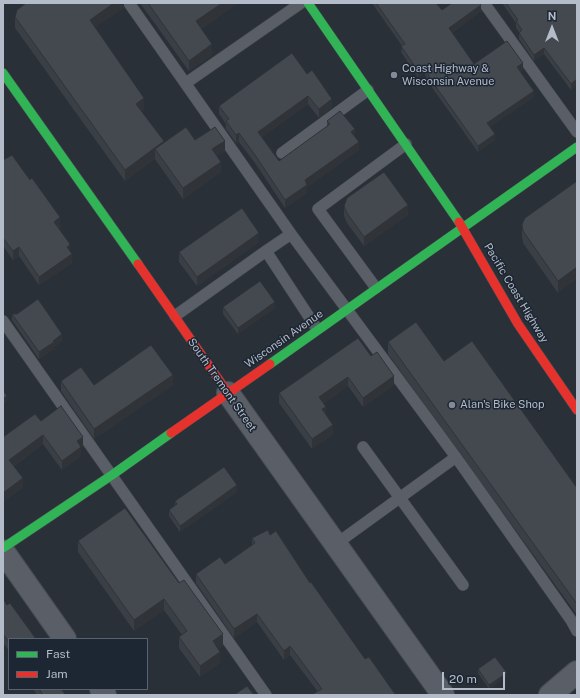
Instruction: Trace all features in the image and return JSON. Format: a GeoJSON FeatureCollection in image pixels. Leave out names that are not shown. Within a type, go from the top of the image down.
{"type":"FeatureCollection","features":[{"type":"Feature","properties":{"kind":"main road"},"geometry":{"type":"LineString","coordinates":[[308,3],[409,148]]}},
{"type":"Feature","properties":{"kind":"main road","name":"South Tremont Street"},"geometry":{"type":"LineString","coordinates":[[3,73],[175,316],[228,394]]}},
{"type":"Feature","properties":{"kind":"main road","name":"Wisconsin Avenue"},"geometry":{"type":"LineString","coordinates":[[3,550],[228,394],[317,329],[577,147]]}},
{"type":"Feature","properties":{"kind":"main road","name":"Pacific Coast Highway"},"geometry":{"type":"LineString","coordinates":[[409,148],[463,227],[518,324],[573,396],[577,410]]}},
{"type":"Feature","properties":{"kind":"street","name":"South Tremont Street"},"geometry":{"type":"LineString","coordinates":[[228,394],[443,695]]}},
{"type":"Feature","properties":{"kind":"street"},"geometry":{"type":"LineString","coordinates":[[3,550],[64,638]]}},
{"type":"Feature","properties":{"kind":"street"},"geometry":{"type":"LineString","coordinates":[[550,695],[577,672]]}},
{"type":"Feature","properties":{"kind":"lane"},"geometry":{"type":"LineString","coordinates":[[129,3],[291,234],[456,457],[571,620],[577,631]]}},
{"type":"Feature","properties":{"kind":"lane"},"geometry":{"type":"LineString","coordinates":[[186,83],[301,3]]}},
{"type":"Feature","properties":{"kind":"lane"},"geometry":{"type":"LineString","coordinates":[[484,3],[577,132]]}},
{"type":"Feature","properties":{"kind":"lane"},"geometry":{"type":"LineString","coordinates":[[282,154],[368,90]]}},
{"type":"Feature","properties":{"kind":"lane"},"geometry":{"type":"LineString","coordinates":[[376,288],[318,209],[409,148]]}},
{"type":"Feature","properties":{"kind":"lane"},"geometry":{"type":"LineString","coordinates":[[175,316],[291,234]]}},
{"type":"Feature","properties":{"kind":"lane"},"geometry":{"type":"LineString","coordinates":[[266,251],[317,329]]}},
{"type":"Feature","properties":{"kind":"lane"},"geometry":{"type":"LineString","coordinates":[[3,321],[266,695]]}},
{"type":"Feature","properties":{"kind":"lane"},"geometry":{"type":"LineString","coordinates":[[363,447],[463,584]]}},
{"type":"Feature","properties":{"kind":"lane"},"geometry":{"type":"LineString","coordinates":[[336,544],[456,457]]}},
{"type":"Feature","properties":{"kind":"building"},"geometry":{"type":"Polygon","coordinates":[[[26,3],[114,3],[90,20],[144,98],[136,104],[164,141],[125,170],[15,17],[17,10],[26,3]]]}},
{"type":"Feature","properties":{"kind":"building"},"geometry":{"type":"Polygon","coordinates":[[[148,3],[222,3],[196,21],[212,44],[189,61],[148,3]]]}},
{"type":"Feature","properties":{"kind":"building"},"geometry":{"type":"Polygon","coordinates":[[[376,3],[436,3],[442,10],[452,3],[480,3],[481,5],[449,28],[474,64],[507,41],[523,63],[517,67],[534,91],[487,123],[495,134],[478,146],[431,80],[424,67],[418,71],[401,46],[405,44],[376,3]]]}},
{"type":"Feature","properties":{"kind":"building"},"geometry":{"type":"Polygon","coordinates":[[[506,3],[577,3],[577,79],[571,84],[544,48],[534,55],[519,33],[522,30],[516,21],[518,20],[506,3]]]}},
{"type":"Feature","properties":{"kind":"building"},"geometry":{"type":"Polygon","coordinates":[[[292,53],[307,74],[312,70],[332,99],[319,109],[308,96],[258,132],[279,161],[330,124],[327,121],[340,111],[355,129],[351,132],[359,142],[305,180],[307,185],[285,200],[239,133],[236,135],[226,121],[229,119],[219,106],[292,53]]]}},
{"type":"Feature","properties":{"kind":"building"},"geometry":{"type":"Polygon","coordinates":[[[186,127],[195,140],[215,127],[225,141],[212,149],[221,162],[183,188],[155,149],[186,127]]]}},
{"type":"Feature","properties":{"kind":"building"},"geometry":{"type":"Polygon","coordinates":[[[12,155],[30,180],[32,178],[60,217],[54,222],[70,244],[67,247],[72,254],[39,277],[19,247],[13,251],[3,238],[3,160],[12,155]]]}},
{"type":"Feature","properties":{"kind":"building"},"geometry":{"type":"Polygon","coordinates":[[[384,172],[408,205],[364,237],[347,213],[344,206],[347,198],[384,172]]]}},
{"type":"Feature","properties":{"kind":"building"},"geometry":{"type":"Polygon","coordinates":[[[577,181],[577,267],[558,281],[523,231],[522,224],[525,218],[577,181]]]}},
{"type":"Feature","properties":{"kind":"building"},"geometry":{"type":"Polygon","coordinates":[[[242,208],[259,233],[197,277],[179,252],[242,208]]]}},
{"type":"Feature","properties":{"kind":"building"},"geometry":{"type":"Polygon","coordinates":[[[260,281],[275,302],[238,328],[223,307],[260,281]]]}},
{"type":"Feature","properties":{"kind":"building"},"geometry":{"type":"Polygon","coordinates":[[[38,299],[62,334],[53,341],[54,342],[39,352],[12,314],[17,314],[38,299]]]}},
{"type":"Feature","properties":{"kind":"building"},"geometry":{"type":"Polygon","coordinates":[[[416,322],[444,361],[472,341],[577,488],[577,604],[388,342],[416,322]]]}},
{"type":"Feature","properties":{"kind":"building"},"geometry":{"type":"Polygon","coordinates":[[[358,338],[371,356],[377,352],[394,376],[363,398],[348,377],[319,397],[326,407],[322,409],[333,425],[312,439],[279,393],[358,338]]]}},
{"type":"Feature","properties":{"kind":"building"},"geometry":{"type":"Polygon","coordinates":[[[151,345],[173,375],[94,429],[61,381],[81,367],[94,385],[151,345]]]}},
{"type":"Feature","properties":{"kind":"building"},"geometry":{"type":"Polygon","coordinates":[[[3,390],[7,396],[3,399],[3,390]]]}},
{"type":"Feature","properties":{"kind":"building"},"geometry":{"type":"Polygon","coordinates":[[[61,406],[83,437],[77,441],[81,447],[62,461],[43,435],[9,460],[23,478],[3,493],[3,437],[35,414],[41,421],[61,406]]]}},
{"type":"Feature","properties":{"kind":"building"},"geometry":{"type":"Polygon","coordinates":[[[224,467],[237,485],[180,526],[169,510],[177,504],[175,501],[224,467]]]}},
{"type":"Feature","properties":{"kind":"building"},"geometry":{"type":"Polygon","coordinates":[[[125,508],[179,583],[184,580],[223,634],[213,641],[220,652],[200,666],[179,637],[187,631],[164,599],[134,620],[78,541],[125,508]]]}},
{"type":"Feature","properties":{"kind":"building"},"geometry":{"type":"Polygon","coordinates":[[[268,530],[270,535],[276,531],[310,583],[311,582],[365,659],[369,657],[395,694],[394,695],[314,695],[313,694],[322,689],[290,646],[284,651],[257,614],[234,629],[196,574],[220,557],[225,564],[255,543],[252,538],[268,530]]]}},
{"type":"Feature","properties":{"kind":"building"},"geometry":{"type":"Polygon","coordinates":[[[3,599],[7,605],[10,603],[35,638],[8,638],[8,641],[3,634],[3,599]]]}},
{"type":"Feature","properties":{"kind":"building"},"geometry":{"type":"Polygon","coordinates":[[[495,657],[507,673],[489,685],[478,669],[495,657]]]}},
{"type":"Feature","properties":{"kind":"building"},"geometry":{"type":"Polygon","coordinates":[[[247,686],[254,695],[234,695],[247,686]]]}},
{"type":"Feature","properties":{"kind":"building"},"geometry":{"type":"Polygon","coordinates":[[[40,690],[62,690],[66,695],[43,695],[40,690]]]}},
{"type":"Feature","properties":{"kind":"traffic: fast"},"geometry":{"type":"LineString","coordinates":[[308,3],[459,222]]}},
{"type":"Feature","properties":{"kind":"traffic: fast"},"geometry":{"type":"LineString","coordinates":[[3,73],[138,264]]}},
{"type":"Feature","properties":{"kind":"traffic: fast"},"geometry":{"type":"LineString","coordinates":[[270,364],[577,147]]}},
{"type":"Feature","properties":{"kind":"traffic: fast"},"geometry":{"type":"LineString","coordinates":[[3,548],[112,475],[171,433]]}},
{"type":"Feature","properties":{"kind":"traffic: jam"},"geometry":{"type":"LineString","coordinates":[[459,222],[518,324],[577,410]]}},
{"type":"Feature","properties":{"kind":"traffic: jam"},"geometry":{"type":"LineString","coordinates":[[138,264],[228,393]]}},
{"type":"Feature","properties":{"kind":"traffic: jam"},"geometry":{"type":"LineString","coordinates":[[171,433],[270,364]]}},
{"type":"Feature","properties":{"kind":"place","name":"Coast Highway & Wisconsin Avenue"},"geometry":{"type":"Point","coordinates":[394,75]}},
{"type":"Feature","properties":{"kind":"place","name":"Alan's Bike Shop"},"geometry":{"type":"Point","coordinates":[452,405]}}]}
